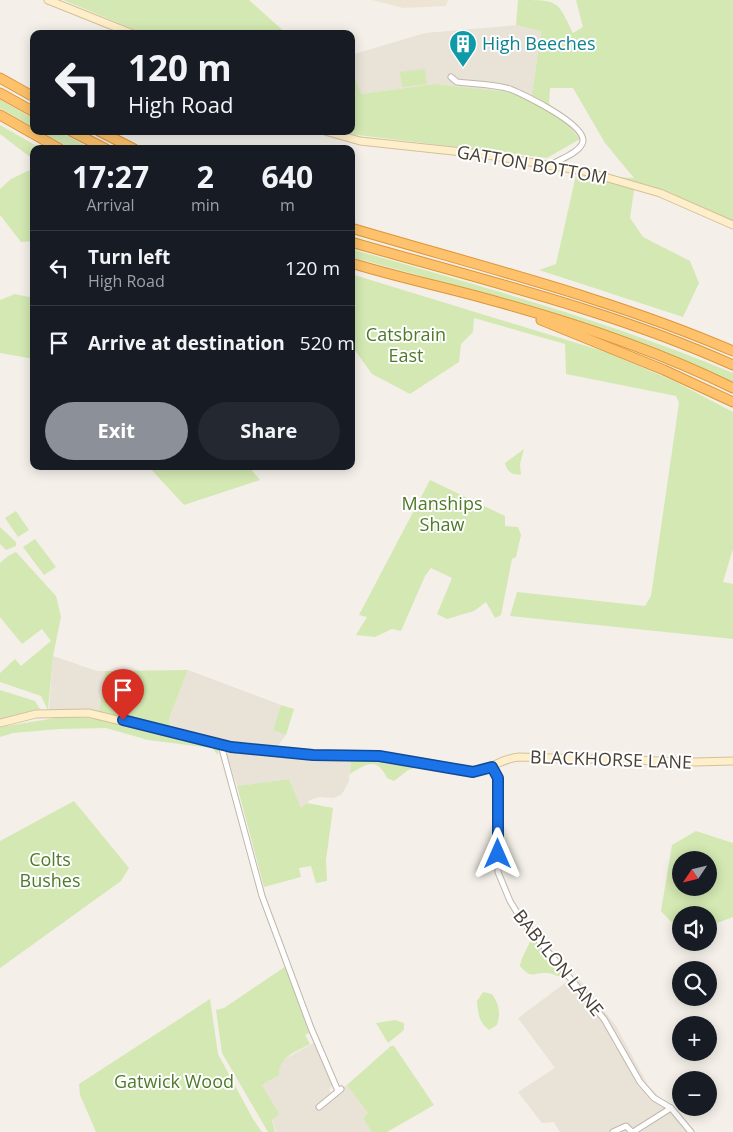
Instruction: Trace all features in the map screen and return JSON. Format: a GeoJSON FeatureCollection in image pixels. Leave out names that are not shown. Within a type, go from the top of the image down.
{"type":"FeatureCollection","features":[{"type":"Feature","properties":{"kind":"highway"},"geometry":{"type":"LineString","coordinates":[[0,78],[30,95]]}},
{"type":"Feature","properties":{"kind":"highway"},"geometry":{"type":"LineString","coordinates":[[0,92],[30,110]]}},
{"type":"Feature","properties":{"kind":"highway"},"geometry":{"type":"LineString","coordinates":[[0,115],[30,132]]}},
{"type":"Feature","properties":{"kind":"highway"},"geometry":{"type":"LineString","coordinates":[[35,135],[53,145]]}},
{"type":"Feature","properties":{"kind":"highway"},"geometry":{"type":"LineString","coordinates":[[78,135],[98,145]]}},
{"type":"Feature","properties":{"kind":"highway"},"geometry":{"type":"LineString","coordinates":[[106,135],[126,145]]}},
{"type":"Feature","properties":{"kind":"highway"},"geometry":{"type":"LineString","coordinates":[[355,229],[572,292],[673,327],[733,351]]}},
{"type":"Feature","properties":{"kind":"highway"},"geometry":{"type":"LineString","coordinates":[[355,243],[596,313],[670,339],[733,366]]}},
{"type":"Feature","properties":{"kind":"highway"},"geometry":{"type":"LineString","coordinates":[[355,264],[497,301],[620,340],[733,388]]}},
{"type":"Feature","properties":{"kind":"highway"},"geometry":{"type":"LineString","coordinates":[[497,301],[656,366],[733,402]]}},
{"type":"Feature","properties":{"kind":"street"},"geometry":{"type":"LineString","coordinates":[[48,0],[123,30]]}},
{"type":"Feature","properties":{"kind":"street"},"geometry":{"type":"LineString","coordinates":[[451,77],[457,82],[509,89],[550,109],[580,130],[584,138],[583,143],[575,152],[550,165]]}},
{"type":"Feature","properties":{"kind":"street","name":"GATTON BOTTOM"},"geometry":{"type":"LineString","coordinates":[[339,135],[360,141],[481,154],[584,171],[643,188],[733,225]]}},
{"type":"Feature","properties":{"kind":"street","name":"BLACKHORSE LANE"},"geometry":{"type":"LineString","coordinates":[[0,722],[36,714],[88,713],[221,745],[313,755],[392,758],[473,772],[492,767],[502,760],[519,757],[696,762],[733,761]]}},
{"type":"Feature","properties":{"kind":"street"},"geometry":{"type":"LineString","coordinates":[[221,745],[262,896],[311,1028],[340,1090],[319,1107]]}},
{"type":"Feature","properties":{"kind":"street","name":"BABYLON LANE"},"geometry":{"type":"LineString","coordinates":[[492,767],[498,778],[498,872],[510,901],[521,919],[604,1019],[640,1082],[654,1098],[671,1108],[691,1132]]}},
{"type":"Feature","properties":{"kind":"street"},"geometry":{"type":"LineString","coordinates":[[613,1132],[626,1126],[633,1132],[671,1108]]}},
{"type":"Feature","properties":{"kind":"shaded area"},"geometry":{"type":"Polygon","coordinates":[[[372,0],[448,0],[446,6],[403,8],[372,0]]]}},
{"type":"Feature","properties":{"kind":"shaded area"},"geometry":{"type":"Polygon","coordinates":[[[518,25],[541,30],[531,101],[507,92],[435,84],[361,94],[355,77],[355,54],[425,33],[518,25]]]}},
{"type":"Feature","properties":{"kind":"shaded area"},"geometry":{"type":"Polygon","coordinates":[[[53,656],[97,671],[105,671],[99,712],[49,710],[53,656]]]}},
{"type":"Feature","properties":{"kind":"shaded area"},"geometry":{"type":"Polygon","coordinates":[[[188,670],[281,705],[273,730],[286,735],[276,748],[229,743],[170,730],[169,718],[188,670]]]}},
{"type":"Feature","properties":{"kind":"shaded area"},"geometry":{"type":"Polygon","coordinates":[[[225,750],[351,759],[349,781],[342,794],[334,798],[320,797],[310,800],[301,809],[289,779],[237,786],[225,750]]]}},
{"type":"Feature","properties":{"kind":"shaded area"},"geometry":{"type":"Polygon","coordinates":[[[576,975],[616,1026],[648,1085],[659,1097],[672,1105],[672,1116],[681,1116],[695,1132],[560,1132],[554,1122],[542,1123],[518,1092],[555,1068],[518,1018],[576,975]]]}},
{"type":"Feature","properties":{"kind":"shaded area"},"geometry":{"type":"Polygon","coordinates":[[[315,1042],[332,1085],[329,1090],[332,1094],[347,1085],[368,1113],[363,1118],[372,1132],[276,1132],[262,1085],[279,1075],[279,1066],[283,1060],[315,1042]]]}},
{"type":"Feature","properties":{"kind":"green space"},"geometry":{"type":"Polygon","coordinates":[[[63,0],[249,0],[283,30],[135,30],[63,0]]]}},
{"type":"Feature","properties":{"kind":"green space"},"geometry":{"type":"Polygon","coordinates":[[[518,0],[542,1],[555,4],[563,14],[573,33],[583,27],[576,0],[733,0],[733,222],[635,184],[630,218],[643,237],[690,261],[699,283],[683,317],[539,270],[556,264],[576,175],[634,178],[605,143],[573,88],[550,88],[549,103],[580,139],[547,158],[355,135],[355,77],[361,94],[435,84],[508,92],[531,101],[541,31],[516,25],[518,0]]]}},
{"type":"Feature","properties":{"kind":"green space"},"geometry":{"type":"Polygon","coordinates":[[[425,69],[427,84],[402,87],[400,72],[425,69]]]}},
{"type":"Feature","properties":{"kind":"green space"},"geometry":{"type":"Polygon","coordinates":[[[0,99],[30,117],[30,126],[0,108],[0,99]]]}},
{"type":"Feature","properties":{"kind":"green space"},"geometry":{"type":"Polygon","coordinates":[[[0,125],[35,145],[30,145],[30,157],[0,134],[0,125]]]}},
{"type":"Feature","properties":{"kind":"green space"},"geometry":{"type":"Polygon","coordinates":[[[46,135],[66,135],[84,145],[65,145],[46,135]]]}},
{"type":"Feature","properties":{"kind":"green space"},"geometry":{"type":"Polygon","coordinates":[[[30,170],[30,241],[21,242],[0,215],[0,189],[11,179],[30,170]]]}},
{"type":"Feature","properties":{"kind":"green space"},"geometry":{"type":"Polygon","coordinates":[[[355,250],[544,305],[639,337],[733,373],[733,382],[619,335],[536,307],[355,258],[355,250]]]}},
{"type":"Feature","properties":{"kind":"green space","name":"Catsbrain East"},"geometry":{"type":"Polygon","coordinates":[[[355,275],[606,352],[674,381],[733,412],[733,549],[723,582],[733,584],[733,639],[510,616],[517,592],[645,606],[651,596],[679,403],[676,396],[566,374],[565,344],[474,318],[473,332],[461,344],[459,362],[410,394],[372,374],[355,351],[355,275]]]}},
{"type":"Feature","properties":{"kind":"green space"},"geometry":{"type":"Polygon","coordinates":[[[15,294],[30,297],[30,358],[0,353],[0,300],[15,294]]]}},
{"type":"Feature","properties":{"kind":"green space"},"geometry":{"type":"Polygon","coordinates":[[[524,449],[520,464],[521,475],[513,474],[507,469],[505,463],[524,449]]]}},
{"type":"Feature","properties":{"kind":"green space"},"geometry":{"type":"Polygon","coordinates":[[[152,470],[251,470],[260,480],[184,505],[152,470]]]}},
{"type":"Feature","properties":{"kind":"green space","name":"Manships Shaw"},"geometry":{"type":"Polygon","coordinates":[[[430,480],[505,516],[505,526],[518,527],[521,535],[516,557],[512,559],[501,615],[495,618],[486,602],[474,611],[447,619],[437,614],[452,578],[431,568],[425,576],[401,631],[392,629],[375,637],[356,635],[367,617],[359,615],[430,480]]]}},
{"type":"Feature","properties":{"kind":"green space"},"geometry":{"type":"Polygon","coordinates":[[[16,511],[29,530],[18,537],[5,518],[16,511]]]}},
{"type":"Feature","properties":{"kind":"green space"},"geometry":{"type":"Polygon","coordinates":[[[0,527],[16,542],[16,546],[6,550],[0,544],[0,527]]]}},
{"type":"Feature","properties":{"kind":"green space"},"geometry":{"type":"Polygon","coordinates":[[[35,539],[56,567],[44,575],[23,547],[35,539]]]}},
{"type":"Feature","properties":{"kind":"green space"},"geometry":{"type":"Polygon","coordinates":[[[16,552],[56,596],[61,617],[53,656],[48,710],[41,696],[0,682],[0,673],[15,659],[21,666],[51,641],[42,629],[22,644],[0,617],[0,563],[16,552]]]}},
{"type":"Feature","properties":{"kind":"green space"},"geometry":{"type":"Polygon","coordinates":[[[188,670],[169,718],[170,730],[99,712],[105,671],[188,670]],[[130,680],[113,683],[113,692],[116,694],[129,689],[130,680]]]}},
{"type":"Feature","properties":{"kind":"green space"},"geometry":{"type":"Polygon","coordinates":[[[0,690],[35,701],[40,709],[0,718],[0,690]]]}},
{"type":"Feature","properties":{"kind":"green space"},"geometry":{"type":"Polygon","coordinates":[[[281,705],[294,709],[286,735],[273,730],[281,705]]]}},
{"type":"Feature","properties":{"kind":"green space"},"geometry":{"type":"Polygon","coordinates":[[[68,716],[104,720],[219,748],[218,755],[212,748],[148,740],[106,728],[60,729],[13,733],[0,737],[0,727],[68,716]]]}},
{"type":"Feature","properties":{"kind":"green space"},"geometry":{"type":"Polygon","coordinates":[[[351,759],[418,767],[408,770],[394,781],[387,778],[383,771],[375,764],[361,767],[350,774],[351,759]]]}},
{"type":"Feature","properties":{"kind":"green space"},"geometry":{"type":"Polygon","coordinates":[[[289,779],[301,808],[307,803],[333,808],[326,860],[327,881],[316,883],[311,866],[299,868],[301,877],[264,887],[237,786],[289,779]]]}},
{"type":"Feature","properties":{"kind":"green space","name":"Colts Bushes"},"geometry":{"type":"Polygon","coordinates":[[[74,801],[129,868],[121,881],[0,968],[0,841],[74,801]]]}},
{"type":"Feature","properties":{"kind":"green space"},"geometry":{"type":"Polygon","coordinates":[[[696,831],[733,843],[733,917],[717,923],[717,906],[672,906],[672,923],[661,911],[672,845],[696,831]]]}},
{"type":"Feature","properties":{"kind":"green space"},"geometry":{"type":"Polygon","coordinates":[[[532,934],[568,977],[564,979],[547,973],[530,974],[520,966],[532,934]]]}},
{"type":"Feature","properties":{"kind":"green space"},"geometry":{"type":"Polygon","coordinates":[[[286,966],[309,1033],[305,1035],[310,1044],[285,1059],[279,1069],[279,1075],[262,1085],[279,1114],[272,1120],[275,1132],[268,1132],[222,1053],[216,1010],[224,1008],[286,966]]]}},
{"type":"Feature","properties":{"kind":"green space"},"geometry":{"type":"Polygon","coordinates":[[[483,992],[492,994],[499,1009],[497,1025],[489,1030],[481,1021],[478,1010],[477,1001],[483,992]]]}},
{"type":"Feature","properties":{"kind":"green space","name":"Gatwick Wood"},"geometry":{"type":"Polygon","coordinates":[[[210,999],[218,1054],[262,1132],[96,1132],[80,1095],[79,1084],[210,999]]]}},
{"type":"Feature","properties":{"kind":"green space"},"geometry":{"type":"Polygon","coordinates":[[[395,1020],[404,1023],[404,1030],[388,1043],[376,1023],[395,1020]]]}},
{"type":"Feature","properties":{"kind":"green space"},"geometry":{"type":"Polygon","coordinates":[[[391,1046],[394,1046],[434,1105],[387,1132],[372,1132],[363,1118],[368,1113],[347,1085],[391,1046]]]}},
{"type":"Feature","properties":{"kind":"place","name":"High Beeches"},"geometry":{"type":"Point","coordinates":[463,68]}},
{"type":"Feature","properties":{"kind":"route"},"geometry":{"type":"LineString","coordinates":[[123,720],[175,735],[231,747],[313,755],[379,756],[473,772],[492,767],[498,778],[498,854]]}}]}
